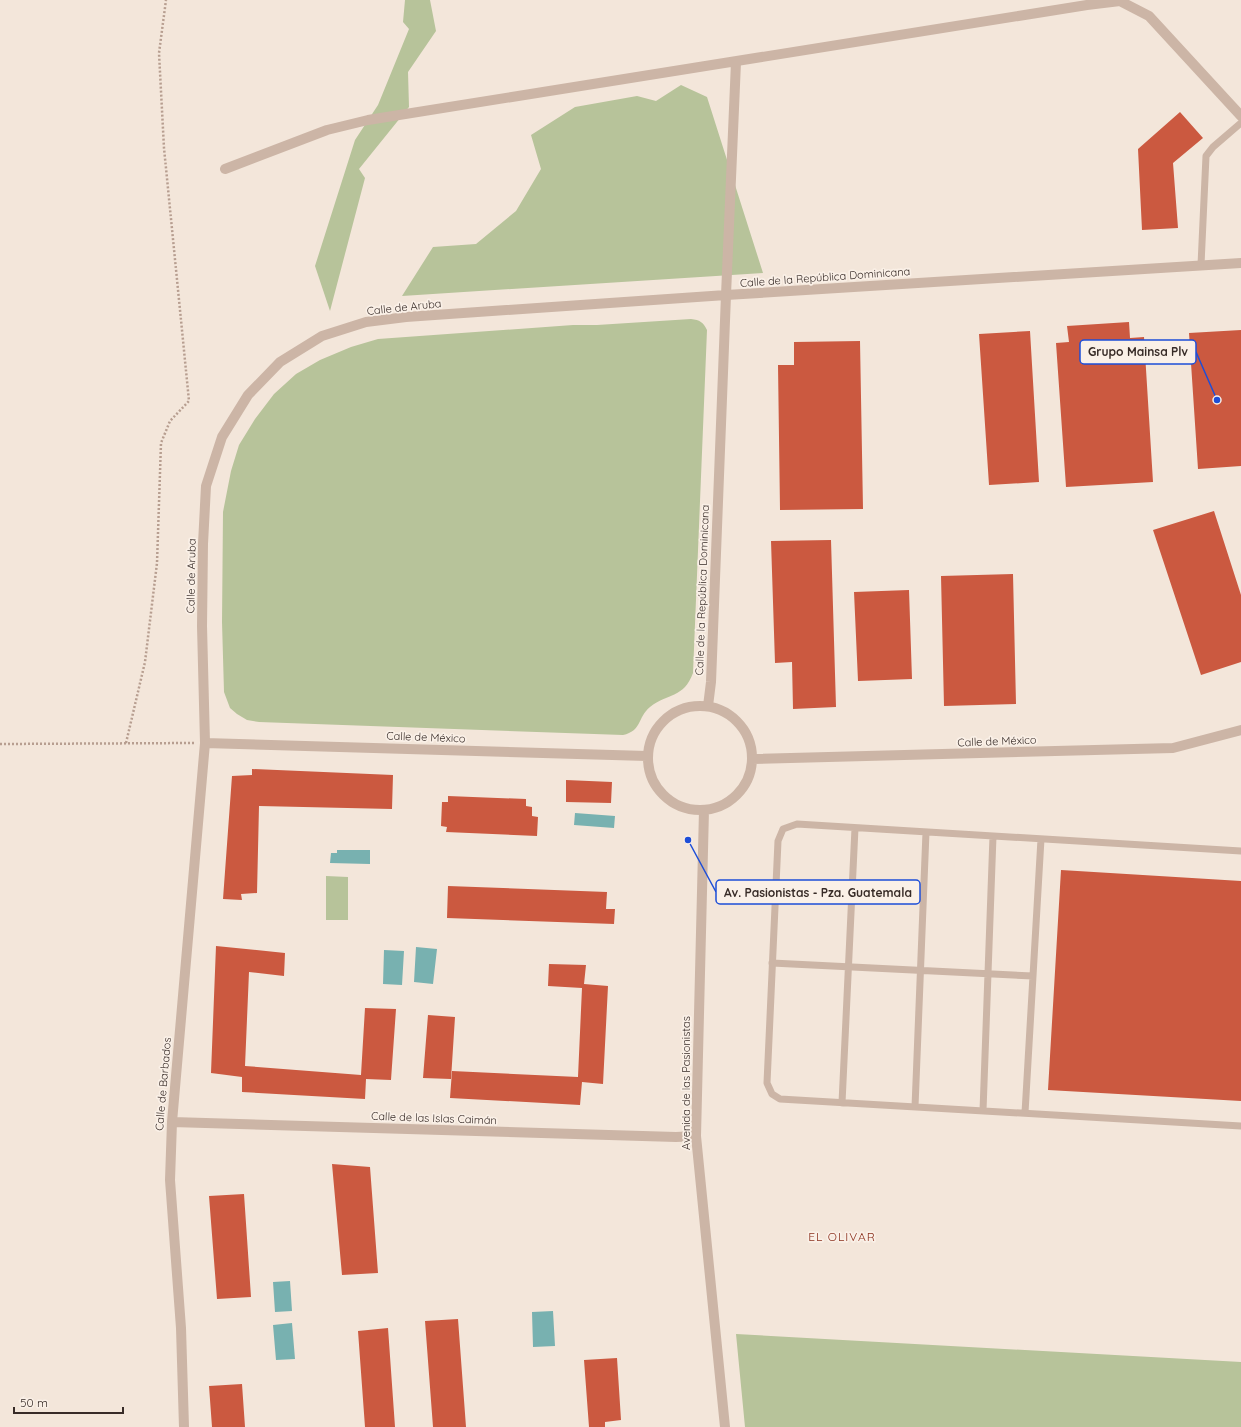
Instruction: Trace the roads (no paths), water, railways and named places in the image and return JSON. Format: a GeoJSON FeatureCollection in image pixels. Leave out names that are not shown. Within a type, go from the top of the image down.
{"type":"FeatureCollection","features":[{"type":"Feature","properties":{"kind":"street"},"geometry":{"type":"LineString","coordinates":[[225,169],[327,130],[368,120],[1079,6],[1120,1],[1149,16],[1241,116]]}},
{"type":"Feature","properties":{"kind":"street"},"geometry":{"type":"LineString","coordinates":[[726,295],[736,62]]}},
{"type":"Feature","properties":{"kind":"street","name":"Calle de la República Dominicana"},"geometry":{"type":"LineString","coordinates":[[708,706],[711,682],[726,295],[1241,263]]}},
{"type":"Feature","properties":{"kind":"street","name":"Calle de Aruba"},"geometry":{"type":"LineString","coordinates":[[205,743],[202,626],[203,544],[206,486],[222,437],[248,395],[280,362],[322,336],[366,322],[406,317],[726,295]]}},
{"type":"Feature","properties":{"kind":"street"},"geometry":{"type":"LineString","coordinates":[[708,706],[722,711],[735,719],[744,731],[750,744],[752,759],[750,774],[743,788],[732,799],[719,807],[704,810],[687,809],[671,801],[658,789],[650,774],[647,756],[651,739],[660,724],[674,713],[690,707],[708,706]]}},
{"type":"Feature","properties":{"kind":"street","name":"Calle de México"},"geometry":{"type":"LineString","coordinates":[[752,759],[1173,748],[1241,730]]}},
{"type":"Feature","properties":{"kind":"street","name":"Calle de México"},"geometry":{"type":"LineString","coordinates":[[205,743],[647,756]]}},
{"type":"Feature","properties":{"kind":"street","name":"Calle de Barbados"},"geometry":{"type":"LineString","coordinates":[[184,1427],[180,1328],[170,1180],[172,1122],[205,743]]}},
{"type":"Feature","properties":{"kind":"street","name":"Avenida de las Pasionistas"},"geometry":{"type":"LineString","coordinates":[[704,810],[696,1136],[725,1427]]}},
{"type":"Feature","properties":{"kind":"street","name":"Calle de las Islas Caimán"},"geometry":{"type":"LineString","coordinates":[[172,1122],[668,1137],[696,1136]]}},
{"type":"Feature","properties":{"kind":"lane"},"geometry":{"type":"LineString","coordinates":[[1201,265],[1206,156],[1213,147],[1241,123]]}},
{"type":"Feature","properties":{"kind":"lane"},"geometry":{"type":"LineString","coordinates":[[1241,851],[797,824],[783,829],[778,841],[767,1083],[772,1094],[780,1099],[1241,1126]]}},
{"type":"Feature","properties":{"kind":"lane"},"geometry":{"type":"LineString","coordinates":[[842,1103],[855,828]]}},
{"type":"Feature","properties":{"kind":"lane"},"geometry":{"type":"LineString","coordinates":[[915,1107],[926,832]]}},
{"type":"Feature","properties":{"kind":"lane"},"geometry":{"type":"LineString","coordinates":[[983,1111],[994,836]]}},
{"type":"Feature","properties":{"kind":"lane"},"geometry":{"type":"LineString","coordinates":[[1025,1113],[1041,839]]}},
{"type":"Feature","properties":{"kind":"lane"},"geometry":{"type":"LineString","coordinates":[[772,963],[1033,976]]}},
{"type":"Feature","properties":{"kind":"water"},"geometry":{"type":"Polygon","coordinates":[[[575,813],[615,816],[614,828],[574,825],[575,813]]]}},
{"type":"Feature","properties":{"kind":"water"},"geometry":{"type":"Polygon","coordinates":[[[337,850],[370,850],[370,864],[330,863],[331,853],[337,853],[337,850]]]}},
{"type":"Feature","properties":{"kind":"water"},"geometry":{"type":"Polygon","coordinates":[[[416,947],[437,949],[433,984],[414,982],[416,947]]]}},
{"type":"Feature","properties":{"kind":"water"},"geometry":{"type":"Polygon","coordinates":[[[384,950],[404,951],[402,985],[383,984],[384,950]]]}},
{"type":"Feature","properties":{"kind":"water"},"geometry":{"type":"Polygon","coordinates":[[[290,1281],[292,1311],[275,1312],[273,1282],[290,1281]]]}},
{"type":"Feature","properties":{"kind":"water"},"geometry":{"type":"Polygon","coordinates":[[[553,1311],[555,1346],[533,1347],[532,1312],[553,1311]]]}},
{"type":"Feature","properties":{"kind":"water"},"geometry":{"type":"Polygon","coordinates":[[[292,1323],[295,1359],[276,1360],[273,1325],[292,1323]]]}},
{"type":"Feature","properties":{"kind":"place","name":"Grupo Mainsa Plv"},"geometry":{"type":"Point","coordinates":[1217,400]}},
{"type":"Feature","properties":{"kind":"place","name":"Av. Pasionistas - Pza. Guatemala"},"geometry":{"type":"Point","coordinates":[688,840]}},
{"type":"Feature","properties":{"kind":"district","name":"EL OLIVAR"},"geometry":{"type":"Point","coordinates":[842,1236]}}]}
